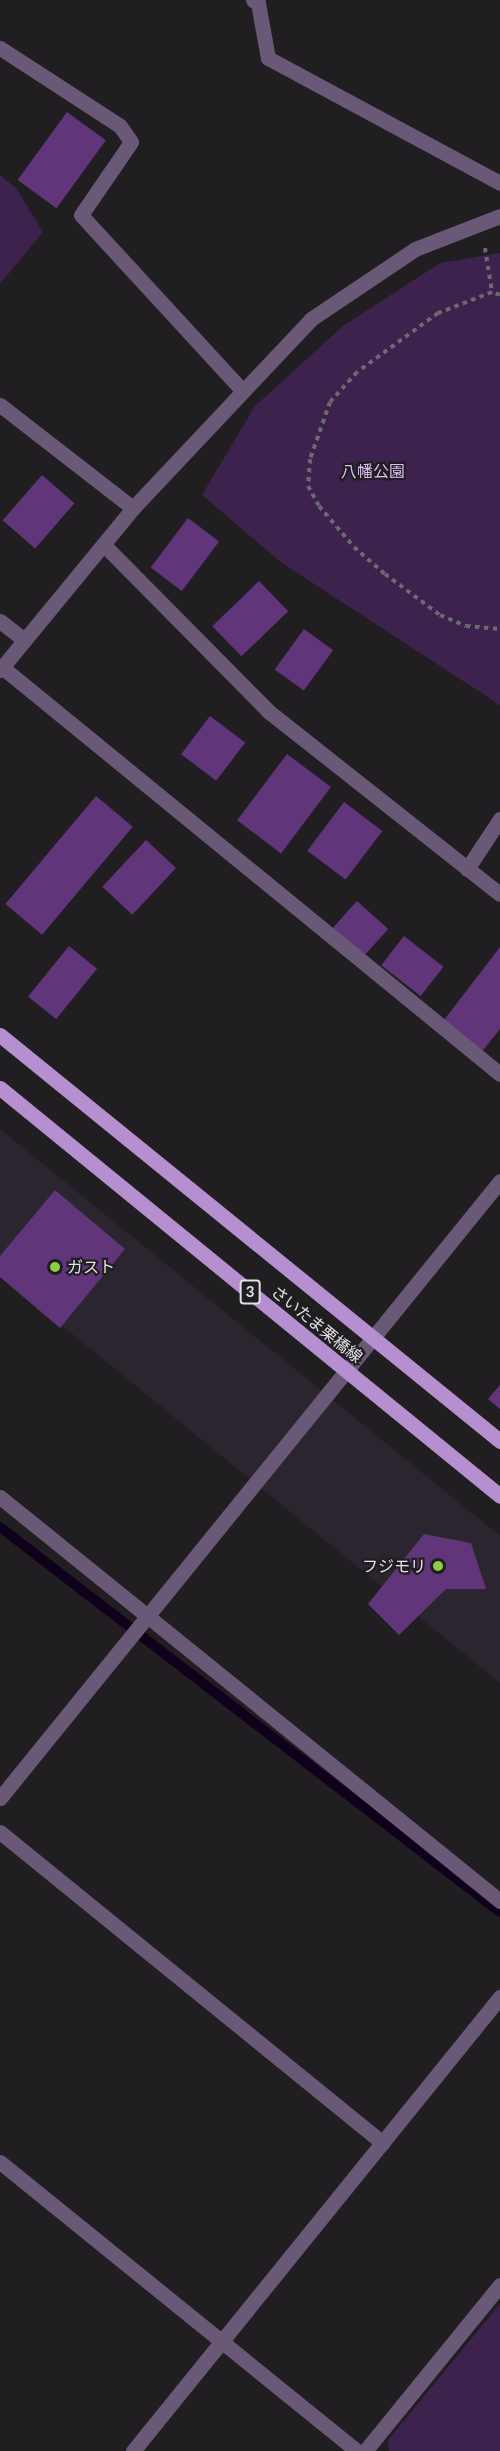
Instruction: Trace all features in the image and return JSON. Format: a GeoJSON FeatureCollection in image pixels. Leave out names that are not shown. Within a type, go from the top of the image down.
{"type":"FeatureCollection","features":[{"type":"Feature","properties":{"kind":"main road","name":"さいたま栗橋線"},"geometry":{"type":"LineString","coordinates":[[0,1035],[500,1441]]}},
{"type":"Feature","properties":{"kind":"main road","name":"さいたま栗橋線"},"geometry":{"type":"LineString","coordinates":[[0,1088],[500,1496]]}},
{"type":"Feature","properties":{"kind":"street"},"geometry":{"type":"LineString","coordinates":[[253,0],[258,3],[268,58],[500,183]]}},
{"type":"Feature","properties":{"kind":"street"},"geometry":{"type":"LineString","coordinates":[[0,48],[120,126],[132,142],[81,214],[241,389]]}},
{"type":"Feature","properties":{"kind":"street"},"geometry":{"type":"LineString","coordinates":[[500,216],[415,249],[311,319],[241,389],[133,508],[1,669],[500,1074]]}},
{"type":"Feature","properties":{"kind":"street"},"geometry":{"type":"LineString","coordinates":[[0,405],[133,508]]}},
{"type":"Feature","properties":{"kind":"street"},"geometry":{"type":"LineString","coordinates":[[104,545],[268,711],[500,894]]}},
{"type":"Feature","properties":{"kind":"street"},"geometry":{"type":"LineString","coordinates":[[0,621],[24,639]]}},
{"type":"Feature","properties":{"kind":"street"},"geometry":{"type":"LineString","coordinates":[[467,868],[500,819]]}},
{"type":"Feature","properties":{"kind":"street"},"geometry":{"type":"LineString","coordinates":[[0,1798],[500,1181]]}},
{"type":"Feature","properties":{"kind":"street"},"geometry":{"type":"LineString","coordinates":[[0,1497],[500,1901]]}},
{"type":"Feature","properties":{"kind":"street"},"geometry":{"type":"LineString","coordinates":[[0,1832],[383,2143]]}},
{"type":"Feature","properties":{"kind":"street"},"geometry":{"type":"LineString","coordinates":[[133,2451],[500,1997]]}},
{"type":"Feature","properties":{"kind":"street"},"geometry":{"type":"LineString","coordinates":[[0,2162],[357,2451]]}},
{"type":"Feature","properties":{"kind":"street"},"geometry":{"type":"LineString","coordinates":[[365,2451],[500,2285]]}},
{"type":"Feature","properties":{"kind":"path"},"geometry":{"type":"LineString","coordinates":[[481,225],[492,292]]}},
{"type":"Feature","properties":{"kind":"path"},"geometry":{"type":"LineString","coordinates":[[500,295],[492,292],[438,312],[357,372],[330,402],[310,459],[308,486],[354,547],[385,574],[440,615],[466,626],[500,629]]}},
{"type":"Feature","properties":{"kind":"shaded area"},"geometry":{"type":"Polygon","coordinates":[[[0,1129],[500,1536],[500,1683],[0,1275],[0,1129]]]}},
{"type":"Feature","properties":{"kind":"green space"},"geometry":{"type":"Polygon","coordinates":[[[0,175],[16,188],[43,232],[0,284],[0,175]]]}},
{"type":"Feature","properties":{"kind":"green space","name":"八幡公園"},"geometry":{"type":"Polygon","coordinates":[[[500,253],[500,705],[282,563],[202,495],[255,406],[343,326],[440,263],[500,253]]]}},
{"type":"Feature","properties":{"kind":"green space"},"geometry":{"type":"Polygon","coordinates":[[[500,2304],[500,2451],[389,2451],[388,2440],[500,2304]]]}},
{"type":"Feature","properties":{"kind":"building"},"geometry":{"type":"Polygon","coordinates":[[[67,112],[106,140],[56,208],[18,180],[67,112]]]}},
{"type":"Feature","properties":{"kind":"building"},"geometry":{"type":"Polygon","coordinates":[[[42,475],[74,503],[35,548],[3,520],[42,475]]]}},
{"type":"Feature","properties":{"kind":"building"},"geometry":{"type":"Polygon","coordinates":[[[188,518],[219,541],[182,591],[151,568],[188,518]]]}},
{"type":"Feature","properties":{"kind":"building"},"geometry":{"type":"Polygon","coordinates":[[[259,581],[288,611],[241,656],[212,626],[259,581]]]}},
{"type":"Feature","properties":{"kind":"building"},"geometry":{"type":"Polygon","coordinates":[[[304,629],[333,650],[304,691],[275,669],[304,629]]]}},
{"type":"Feature","properties":{"kind":"building"},"geometry":{"type":"Polygon","coordinates":[[[210,716],[245,742],[216,781],[181,754],[210,716]]]}},
{"type":"Feature","properties":{"kind":"building"},"geometry":{"type":"Polygon","coordinates":[[[287,754],[331,787],[281,853],[237,820],[287,754]]]}},
{"type":"Feature","properties":{"kind":"building"},"geometry":{"type":"Polygon","coordinates":[[[96,796],[133,827],[42,935],[5,904],[96,796]]]}},
{"type":"Feature","properties":{"kind":"building"},"geometry":{"type":"Polygon","coordinates":[[[344,802],[382,831],[346,880],[307,851],[344,802]]]}},
{"type":"Feature","properties":{"kind":"building"},"geometry":{"type":"Polygon","coordinates":[[[146,840],[176,868],[132,915],[102,887],[146,840]]]}},
{"type":"Feature","properties":{"kind":"building"},"geometry":{"type":"Polygon","coordinates":[[[357,901],[388,929],[363,957],[332,929],[357,901]]]}},
{"type":"Feature","properties":{"kind":"building"},"geometry":{"type":"Polygon","coordinates":[[[404,936],[443,967],[421,996],[381,965],[404,936]]]}},
{"type":"Feature","properties":{"kind":"building"},"geometry":{"type":"Polygon","coordinates":[[[69,946],[97,969],[56,1019],[28,997],[69,946]]]}},
{"type":"Feature","properties":{"kind":"building"},"geometry":{"type":"Polygon","coordinates":[[[500,947],[500,1029],[480,1054],[441,1024],[500,947]]]}},
{"type":"Feature","properties":{"kind":"building","name":"ガスト"},"geometry":{"type":"Polygon","coordinates":[[[55,1190],[125,1249],[60,1328],[0,1277],[0,1256],[55,1190]]]}},
{"type":"Feature","properties":{"kind":"building"},"geometry":{"type":"Polygon","coordinates":[[[500,1385],[500,1409],[488,1399],[500,1385]]]}},
{"type":"Feature","properties":{"kind":"building","name":"フジモリ"},"geometry":{"type":"Polygon","coordinates":[[[424,1534],[471,1543],[486,1589],[446,1589],[399,1635],[368,1604],[424,1534]]]}},
{"type":"Feature","properties":{"kind":"waterway"},"geometry":{"type":"LineString","coordinates":[[0,1527],[500,1912]]}},
{"type":"Feature","properties":{"kind":"place","name":"ガスト"},"geometry":{"type":"Point","coordinates":[55,1267]}},
{"type":"Feature","properties":{"kind":"place","name":"フジモリ"},"geometry":{"type":"Point","coordinates":[438,1566]}}]}
